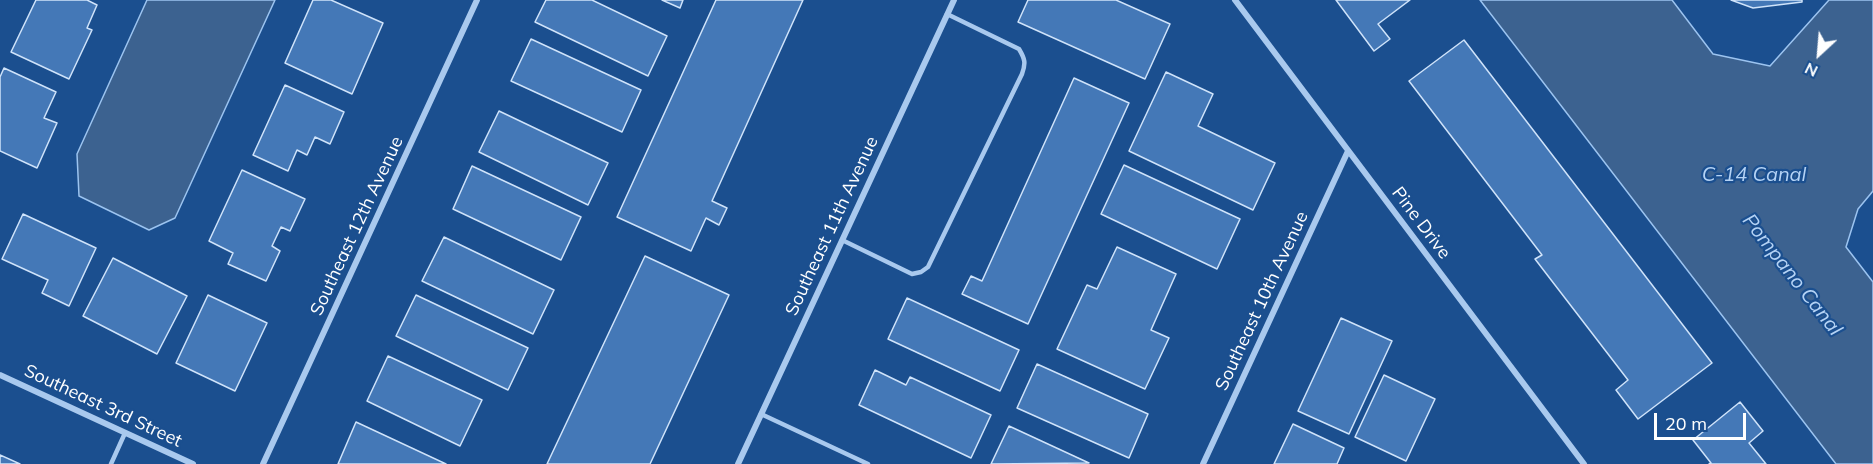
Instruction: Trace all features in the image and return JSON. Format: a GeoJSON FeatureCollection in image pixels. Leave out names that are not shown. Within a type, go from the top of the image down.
{"type":"FeatureCollection","features":[{"type":"Feature","properties":{"kind":"street","name":"Southeast 12th Avenue"},"geometry":{"type":"LineString","coordinates":[[263,464],[477,0]]}},
{"type":"Feature","properties":{"kind":"street","name":"Southeast 11th Avenue"},"geometry":{"type":"LineString","coordinates":[[738,464],[954,0]]}},
{"type":"Feature","properties":{"kind":"street","name":"Pine Drive"},"geometry":{"type":"LineString","coordinates":[[1235,0],[1584,464]]}},
{"type":"Feature","properties":{"kind":"street","name":"Southeast 10th Avenue"},"geometry":{"type":"LineString","coordinates":[[1203,464],[1348,151]]}},
{"type":"Feature","properties":{"kind":"street","name":"Southeast 3rd Street"},"geometry":{"type":"LineString","coordinates":[[0,375],[189,463]]}},
{"type":"Feature","properties":{"kind":"lane"},"geometry":{"type":"LineString","coordinates":[[842,240],[912,274],[928,267],[1022,74],[1026,65],[1019,49],[947,14]]}},
{"type":"Feature","properties":{"kind":"lane"},"geometry":{"type":"LineString","coordinates":[[761,414],[868,464]]}},
{"type":"Feature","properties":{"kind":"lane"},"geometry":{"type":"LineString","coordinates":[[111,464],[125,433]]}},
{"type":"Feature","properties":{"kind":"water"},"geometry":{"type":"Polygon","coordinates":[[[147,0],[275,0],[175,218],[149,230],[79,196],[77,154],[147,0]]]}},
{"type":"Feature","properties":{"kind":"water","name":"C-14 Canal"},"geometry":{"type":"Polygon","coordinates":[[[1480,0],[1672,0],[1713,54],[1770,66],[1829,0],[1873,0],[1873,191],[1858,209],[1846,247],[1873,282],[1873,464],[1836,464],[1480,0]]]}},
{"type":"Feature","properties":{"kind":"building"},"geometry":{"type":"Polygon","coordinates":[[[36,0],[87,0],[97,5],[87,28],[92,30],[69,79],[11,52],[36,0]]]}},
{"type":"Feature","properties":{"kind":"building"},"geometry":{"type":"Polygon","coordinates":[[[313,0],[331,0],[383,23],[352,94],[285,63],[313,0]]]}},
{"type":"Feature","properties":{"kind":"building"},"geometry":{"type":"Polygon","coordinates":[[[546,0],[592,0],[667,36],[648,76],[535,22],[546,0]]]}},
{"type":"Feature","properties":{"kind":"building"},"geometry":{"type":"Polygon","coordinates":[[[662,0],[683,0],[680,8],[662,0]]]}},
{"type":"Feature","properties":{"kind":"building"},"geometry":{"type":"Polygon","coordinates":[[[716,0],[803,0],[712,201],[727,208],[719,225],[706,218],[691,251],[617,217],[716,0]]]}},
{"type":"Feature","properties":{"kind":"building"},"geometry":{"type":"Polygon","coordinates":[[[1028,0],[1116,0],[1170,24],[1145,79],[1018,22],[1028,0]]]}},
{"type":"Feature","properties":{"kind":"building"},"geometry":{"type":"Polygon","coordinates":[[[1336,0],[1410,0],[1378,24],[1390,39],[1374,51],[1336,0]]]}},
{"type":"Feature","properties":{"kind":"building"},"geometry":{"type":"Polygon","coordinates":[[[1731,0],[1802,0],[1802,2],[1753,8],[1731,0]]]}},
{"type":"Feature","properties":{"kind":"building"},"geometry":{"type":"Polygon","coordinates":[[[531,39],[641,90],[622,132],[511,81],[531,39]]]}},
{"type":"Feature","properties":{"kind":"building"},"geometry":{"type":"Polygon","coordinates":[[[1464,40],[1712,363],[1638,419],[1616,390],[1628,380],[1535,259],[1542,255],[1409,81],[1464,40]]]}},
{"type":"Feature","properties":{"kind":"building"},"geometry":{"type":"Polygon","coordinates":[[[4,68],[56,92],[44,118],[57,123],[37,168],[0,151],[0,77],[4,68]]]}},
{"type":"Feature","properties":{"kind":"building"},"geometry":{"type":"Polygon","coordinates":[[[1166,72],[1213,94],[1198,126],[1275,163],[1253,210],[1129,151],[1166,72]]]}},
{"type":"Feature","properties":{"kind":"building"},"geometry":{"type":"Polygon","coordinates":[[[1074,78],[1129,103],[1028,324],[962,294],[971,276],[982,281],[1074,78]]]}},
{"type":"Feature","properties":{"kind":"building"},"geometry":{"type":"Polygon","coordinates":[[[285,85],[344,112],[330,144],[315,137],[307,155],[297,150],[288,171],[253,155],[285,85]]]}},
{"type":"Feature","properties":{"kind":"building"},"geometry":{"type":"Polygon","coordinates":[[[499,111],[608,163],[588,205],[479,152],[499,111]]]}},
{"type":"Feature","properties":{"kind":"building"},"geometry":{"type":"Polygon","coordinates":[[[1124,165],[1240,219],[1217,269],[1101,214],[1124,165]]]}},
{"type":"Feature","properties":{"kind":"building"},"geometry":{"type":"Polygon","coordinates":[[[472,166],[581,217],[561,260],[453,209],[472,166]]]}},
{"type":"Feature","properties":{"kind":"building"},"geometry":{"type":"Polygon","coordinates":[[[242,170],[305,199],[290,231],[281,227],[272,246],[280,251],[266,281],[228,264],[233,253],[209,241],[242,170]]]}},
{"type":"Feature","properties":{"kind":"building"},"geometry":{"type":"Polygon","coordinates":[[[23,214],[96,248],[69,306],[42,293],[48,280],[2,259],[23,214]]]}},
{"type":"Feature","properties":{"kind":"building"},"geometry":{"type":"Polygon","coordinates":[[[444,237],[554,290],[533,334],[422,281],[444,237]]]}},
{"type":"Feature","properties":{"kind":"building"},"geometry":{"type":"Polygon","coordinates":[[[1117,247],[1176,274],[1151,330],[1169,338],[1145,389],[1057,349],[1087,285],[1097,289],[1117,247]]]}},
{"type":"Feature","properties":{"kind":"building"},"geometry":{"type":"Polygon","coordinates":[[[645,256],[729,295],[650,464],[547,464],[645,256]]]}},
{"type":"Feature","properties":{"kind":"building"},"geometry":{"type":"Polygon","coordinates":[[[113,258],[187,296],[157,354],[83,316],[113,258]]]}},
{"type":"Feature","properties":{"kind":"building"},"geometry":{"type":"Polygon","coordinates":[[[208,295],[267,323],[235,391],[176,363],[208,295]]]}},
{"type":"Feature","properties":{"kind":"building"},"geometry":{"type":"Polygon","coordinates":[[[416,295],[528,348],[508,390],[396,336],[416,295]]]}},
{"type":"Feature","properties":{"kind":"building"},"geometry":{"type":"Polygon","coordinates":[[[907,298],[1019,350],[1000,391],[888,339],[907,298]]]}},
{"type":"Feature","properties":{"kind":"building"},"geometry":{"type":"Polygon","coordinates":[[[1341,318],[1392,341],[1349,434],[1298,411],[1341,318]]]}},
{"type":"Feature","properties":{"kind":"building"},"geometry":{"type":"Polygon","coordinates":[[[388,356],[482,400],[460,446],[367,401],[388,356]]]}},
{"type":"Feature","properties":{"kind":"building"},"geometry":{"type":"Polygon","coordinates":[[[1037,364],[1148,414],[1129,458],[1017,408],[1037,364]]]}},
{"type":"Feature","properties":{"kind":"building"},"geometry":{"type":"Polygon","coordinates":[[[875,370],[906,385],[910,377],[991,415],[971,458],[859,405],[875,370]]]}},
{"type":"Feature","properties":{"kind":"building"},"geometry":{"type":"Polygon","coordinates":[[[1384,375],[1435,399],[1406,461],[1355,437],[1384,375]]]}},
{"type":"Feature","properties":{"kind":"building"},"geometry":{"type":"Polygon","coordinates":[[[1740,402],[1763,431],[1749,443],[1766,464],[1709,464],[1711,463],[1693,440],[1740,402]]]}},
{"type":"Feature","properties":{"kind":"building"},"geometry":{"type":"Polygon","coordinates":[[[356,422],[446,464],[338,464],[356,422]]]}},
{"type":"Feature","properties":{"kind":"building"},"geometry":{"type":"Polygon","coordinates":[[[1293,424],[1344,448],[1337,464],[1274,464],[1293,424]]]}},
{"type":"Feature","properties":{"kind":"building"},"geometry":{"type":"Polygon","coordinates":[[[1009,426],[1089,463],[991,464],[1009,426]]]}},
{"type":"Feature","properties":{"kind":"building"},"geometry":{"type":"Polygon","coordinates":[[[0,455],[20,464],[0,464],[0,455]]]}},
{"type":"Feature","properties":{"kind":"water label","name":"Pompano Canal"},"geometry":{"type":"Point","coordinates":[1792,275]}}]}
